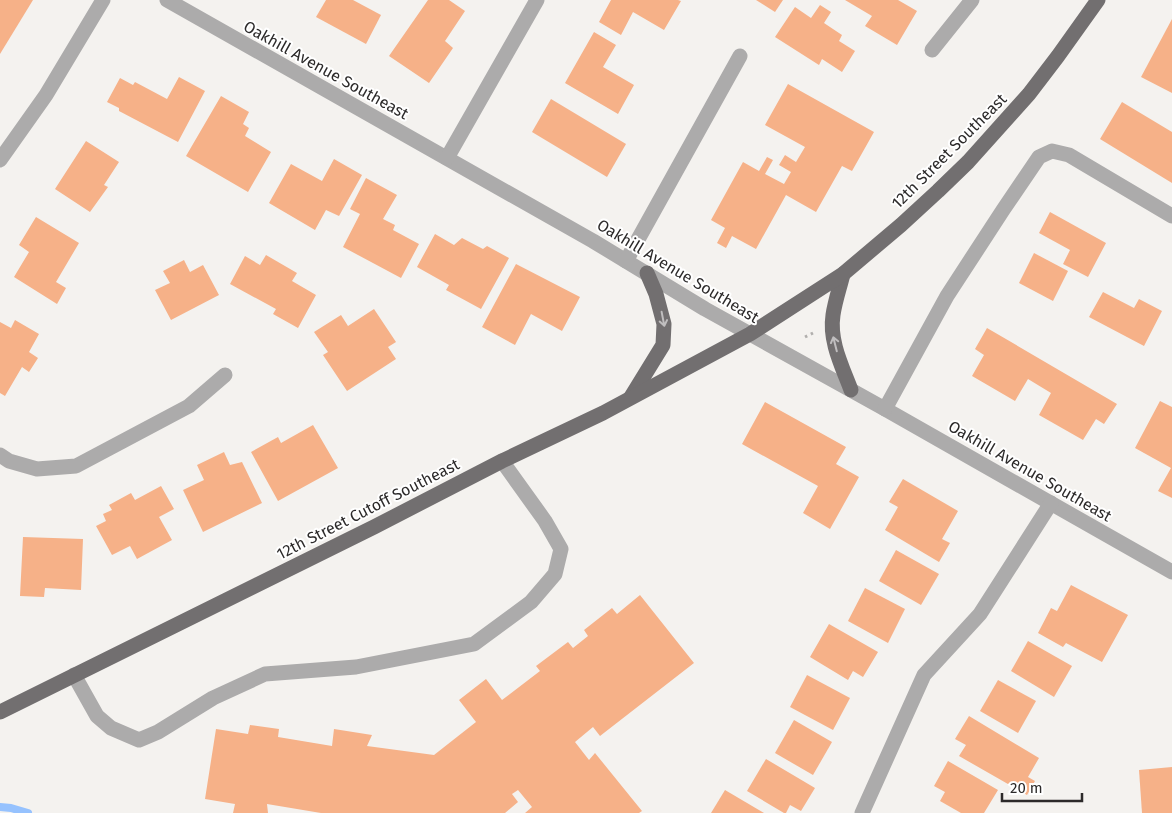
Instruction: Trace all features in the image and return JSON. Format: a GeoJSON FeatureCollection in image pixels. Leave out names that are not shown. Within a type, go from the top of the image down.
{"type":"FeatureCollection","features":[{"type":"Feature","properties":{"kind":"main road","name":"12th Street Southeast"},"geometry":{"type":"LineString","coordinates":[[750,334],[843,274],[938,191],[968,162],[1029,94],[1098,0]]}},
{"type":"Feature","properties":{"kind":"main road"},"geometry":{"type":"LineString","coordinates":[[630,398],[663,345],[664,324],[656,294],[647,273]]}},
{"type":"Feature","properties":{"kind":"main road"},"geometry":{"type":"LineString","coordinates":[[843,274],[833,315],[833,336],[851,390]]}},
{"type":"Feature","properties":{"kind":"main road","name":"12th Street Cutoff Southeast"},"geometry":{"type":"LineString","coordinates":[[0,712],[374,527],[502,461],[603,413],[750,334]]}},
{"type":"Feature","properties":{"kind":"street"},"geometry":{"type":"LineString","coordinates":[[0,160],[46,95],[103,0]]}},
{"type":"Feature","properties":{"kind":"street","name":"Oakhill Avenue Southeast"},"geometry":{"type":"LineString","coordinates":[[167,0],[647,273],[704,309],[1172,572]]}},
{"type":"Feature","properties":{"kind":"street"},"geometry":{"type":"LineString","coordinates":[[447,158],[537,0]]}},
{"type":"Feature","properties":{"kind":"street"},"geometry":{"type":"LineString","coordinates":[[932,50],[972,0]]}},
{"type":"Feature","properties":{"kind":"street"},"geometry":{"type":"LineString","coordinates":[[626,261],[740,56]]}},
{"type":"Feature","properties":{"kind":"street"},"geometry":{"type":"LineString","coordinates":[[885,409],[947,296],[1002,210],[1039,157],[1052,151],[1069,155],[1172,216]]}},
{"type":"Feature","properties":{"kind":"street"},"geometry":{"type":"LineString","coordinates":[[0,455],[9,461],[37,469],[76,466],[189,406],[225,375]]}},
{"type":"Feature","properties":{"kind":"street"},"geometry":{"type":"LineString","coordinates":[[74,675],[97,716],[111,728],[139,740],[158,732],[213,698],[265,674],[356,667],[474,644],[531,602],[555,574],[561,549],[545,521],[502,461]]}},
{"type":"Feature","properties":{"kind":"street"},"geometry":{"type":"LineString","coordinates":[[862,813],[924,675],[980,614],[1051,503]]}},
{"type":"Feature","properties":{"kind":"building"},"geometry":{"type":"Polygon","coordinates":[[[0,0],[33,0],[0,54],[0,0]]]}},
{"type":"Feature","properties":{"kind":"building"},"geometry":{"type":"Polygon","coordinates":[[[326,0],[353,0],[381,15],[366,44],[316,17],[326,0]]]}},
{"type":"Feature","properties":{"kind":"building"},"geometry":{"type":"Polygon","coordinates":[[[428,0],[449,0],[465,11],[445,41],[453,48],[429,83],[389,56],[428,0]]]}},
{"type":"Feature","properties":{"kind":"building"},"geometry":{"type":"Polygon","coordinates":[[[611,0],[681,1],[664,30],[633,12],[621,35],[599,22],[611,0]]]}},
{"type":"Feature","properties":{"kind":"building"},"geometry":{"type":"Polygon","coordinates":[[[756,0],[783,0],[775,12],[756,0]]]}},
{"type":"Feature","properties":{"kind":"building"},"geometry":{"type":"Polygon","coordinates":[[[845,0],[898,0],[917,11],[897,45],[865,26],[872,16],[845,0]]]}},
{"type":"Feature","properties":{"kind":"building"},"geometry":{"type":"Polygon","coordinates":[[[820,5],[831,12],[824,23],[842,35],[839,41],[855,51],[842,72],[822,59],[819,65],[775,37],[795,7],[811,18],[820,5]]]}},
{"type":"Feature","properties":{"kind":"building"},"geometry":{"type":"Polygon","coordinates":[[[1172,19],[1172,93],[1141,77],[1172,19]]]}},
{"type":"Feature","properties":{"kind":"building"},"geometry":{"type":"Polygon","coordinates":[[[594,32],[616,45],[603,67],[634,85],[618,114],[565,83],[594,32]]]}},
{"type":"Feature","properties":{"kind":"building"},"geometry":{"type":"Polygon","coordinates":[[[179,77],[205,91],[178,142],[119,111],[119,108],[107,102],[120,78],[133,85],[135,82],[167,99],[179,77]]]}},
{"type":"Feature","properties":{"kind":"building"},"geometry":{"type":"Polygon","coordinates":[[[788,84],[874,132],[852,171],[842,166],[816,212],[786,195],[756,249],[732,236],[726,248],[717,243],[725,228],[711,220],[743,162],[759,171],[767,157],[773,160],[765,174],[784,184],[791,172],[779,165],[785,155],[796,162],[805,147],[765,125],[788,84]]]}},
{"type":"Feature","properties":{"kind":"building"},"geometry":{"type":"Polygon","coordinates":[[[221,96],[249,112],[243,124],[249,128],[245,136],[271,152],[248,192],[186,156],[221,96]]]}},
{"type":"Feature","properties":{"kind":"building"},"geometry":{"type":"Polygon","coordinates":[[[551,99],[626,144],[607,177],[532,132],[551,99]]]}},
{"type":"Feature","properties":{"kind":"building"},"geometry":{"type":"Polygon","coordinates":[[[1122,102],[1172,132],[1172,183],[1100,139],[1122,102]]]}},
{"type":"Feature","properties":{"kind":"building"},"geometry":{"type":"Polygon","coordinates":[[[86,141],[119,162],[104,185],[108,187],[90,212],[55,189],[86,141]]]}},
{"type":"Feature","properties":{"kind":"building"},"geometry":{"type":"Polygon","coordinates":[[[334,159],[362,175],[339,216],[326,210],[315,230],[269,203],[291,164],[322,181],[334,159]]]}},
{"type":"Feature","properties":{"kind":"building"},"geometry":{"type":"Polygon","coordinates":[[[366,178],[397,195],[383,219],[395,225],[393,230],[419,244],[401,278],[343,247],[360,214],[350,209],[366,178]]]}},
{"type":"Feature","properties":{"kind":"building"},"geometry":{"type":"Polygon","coordinates":[[[1050,212],[1106,243],[1088,277],[1063,264],[1070,250],[1039,233],[1050,212]]]}},
{"type":"Feature","properties":{"kind":"building"},"geometry":{"type":"Polygon","coordinates":[[[36,217],[79,243],[56,282],[66,288],[57,304],[14,277],[29,252],[19,245],[36,217]]]}},
{"type":"Feature","properties":{"kind":"building"},"geometry":{"type":"Polygon","coordinates":[[[435,234],[454,245],[462,238],[483,249],[487,246],[509,258],[481,309],[446,290],[449,285],[417,267],[435,234]]]}},
{"type":"Feature","properties":{"kind":"building"},"geometry":{"type":"Polygon","coordinates":[[[1034,253],[1068,271],[1053,301],[1019,283],[1034,253]]]}},
{"type":"Feature","properties":{"kind":"building"},"geometry":{"type":"Polygon","coordinates":[[[266,255],[297,273],[292,281],[316,295],[298,328],[273,314],[276,309],[230,284],[245,256],[260,265],[266,255]]]}},
{"type":"Feature","properties":{"kind":"building"},"geometry":{"type":"Polygon","coordinates":[[[184,260],[190,272],[203,265],[219,295],[171,320],[155,290],[170,283],[163,271],[184,260]]]}},
{"type":"Feature","properties":{"kind":"building"},"geometry":{"type":"Polygon","coordinates":[[[516,264],[580,297],[562,331],[531,314],[515,345],[482,327],[516,264]]]}},
{"type":"Feature","properties":{"kind":"building"},"geometry":{"type":"Polygon","coordinates":[[[1103,292],[1134,308],[1139,299],[1162,311],[1144,346],[1089,317],[1103,292]]]}},
{"type":"Feature","properties":{"kind":"building"},"geometry":{"type":"Polygon","coordinates":[[[374,309],[396,342],[388,347],[396,359],[347,391],[323,355],[328,352],[314,332],[341,315],[348,326],[374,309]]]}},
{"type":"Feature","properties":{"kind":"building"},"geometry":{"type":"Polygon","coordinates":[[[15,320],[39,334],[29,352],[38,358],[29,372],[22,367],[5,396],[0,393],[0,322],[11,328],[15,320]]]}},
{"type":"Feature","properties":{"kind":"building"},"geometry":{"type":"Polygon","coordinates":[[[987,328],[1117,404],[1104,424],[1096,419],[1083,440],[1039,415],[1051,393],[1028,379],[1015,401],[972,376],[984,355],[975,349],[987,328]]]}},
{"type":"Feature","properties":{"kind":"building"},"geometry":{"type":"Polygon","coordinates":[[[1160,401],[1172,407],[1172,498],[1158,491],[1171,468],[1135,448],[1160,401]]]}},
{"type":"Feature","properties":{"kind":"building"},"geometry":{"type":"Polygon","coordinates":[[[765,402],[846,447],[836,464],[859,477],[830,529],[803,513],[818,486],[742,444],[765,402]]]}},
{"type":"Feature","properties":{"kind":"building"},"geometry":{"type":"Polygon","coordinates":[[[313,425],[338,468],[278,501],[251,452],[278,437],[281,443],[313,425]]]}},
{"type":"Feature","properties":{"kind":"building"},"geometry":{"type":"Polygon","coordinates":[[[224,452],[230,465],[242,462],[262,503],[203,532],[183,490],[204,480],[197,465],[224,452]]]}},
{"type":"Feature","properties":{"kind":"building"},"geometry":{"type":"Polygon","coordinates":[[[903,479],[958,511],[942,539],[950,543],[939,562],[885,530],[898,507],[889,502],[903,479]]]}},
{"type":"Feature","properties":{"kind":"building"},"geometry":{"type":"Polygon","coordinates":[[[161,486],[174,509],[159,517],[172,540],[137,559],[130,546],[112,555],[96,526],[106,521],[103,514],[112,510],[109,505],[131,493],[135,500],[161,486]]]}},
{"type":"Feature","properties":{"kind":"building"},"geometry":{"type":"Polygon","coordinates":[[[23,537],[83,539],[81,590],[45,588],[44,597],[20,596],[23,537]]]}},
{"type":"Feature","properties":{"kind":"building"},"geometry":{"type":"Polygon","coordinates":[[[896,550],[939,574],[921,605],[879,581],[896,550]]]}},
{"type":"Feature","properties":{"kind":"building"},"geometry":{"type":"Polygon","coordinates":[[[1071,585],[1128,615],[1102,662],[1066,643],[1063,647],[1038,633],[1051,608],[1057,611],[1071,585]]]}},
{"type":"Feature","properties":{"kind":"building"},"geometry":{"type":"Polygon","coordinates":[[[865,588],[905,609],[888,643],[848,621],[865,588]]]}},
{"type":"Feature","properties":{"kind":"building"},"geometry":{"type":"Polygon","coordinates":[[[640,595],[694,663],[600,736],[593,727],[575,742],[589,760],[595,753],[642,811],[639,813],[525,813],[532,807],[518,790],[512,794],[518,802],[505,813],[321,813],[267,804],[268,813],[233,813],[235,804],[205,799],[216,729],[248,734],[250,725],[279,729],[278,737],[332,746],[334,729],[372,735],[367,746],[434,755],[476,722],[459,700],[486,679],[502,700],[540,671],[536,666],[568,642],[573,648],[588,636],[584,630],[612,608],[617,614],[640,595]]]}},
{"type":"Feature","properties":{"kind":"building"},"geometry":{"type":"Polygon","coordinates":[[[829,624],[878,652],[863,677],[853,671],[848,680],[810,657],[829,624]]]}},
{"type":"Feature","properties":{"kind":"building"},"geometry":{"type":"Polygon","coordinates":[[[1028,641],[1072,666],[1054,697],[1011,671],[1028,641]]]}},
{"type":"Feature","properties":{"kind":"building"},"geometry":{"type":"Polygon","coordinates":[[[807,675],[850,698],[833,730],[790,707],[807,675]]]}},
{"type":"Feature","properties":{"kind":"building"},"geometry":{"type":"Polygon","coordinates":[[[998,680],[1036,701],[1018,733],[980,711],[998,680]]]}},
{"type":"Feature","properties":{"kind":"building"},"geometry":{"type":"Polygon","coordinates":[[[969,716],[1039,758],[1028,777],[1035,781],[1027,795],[959,756],[966,745],[955,739],[969,716]]]}},
{"type":"Feature","properties":{"kind":"building"},"geometry":{"type":"Polygon","coordinates":[[[794,720],[832,742],[813,775],[775,753],[794,720]]]}},
{"type":"Feature","properties":{"kind":"building"},"geometry":{"type":"Polygon","coordinates":[[[766,759],[815,788],[801,811],[790,805],[786,813],[784,813],[747,791],[766,759]]]}},
{"type":"Feature","properties":{"kind":"building"},"geometry":{"type":"Polygon","coordinates":[[[948,761],[998,790],[984,813],[961,813],[940,801],[945,792],[934,786],[948,761]]]}},
{"type":"Feature","properties":{"kind":"building"},"geometry":{"type":"Polygon","coordinates":[[[1172,767],[1172,813],[1142,813],[1139,770],[1172,767]]]}},
{"type":"Feature","properties":{"kind":"building"},"geometry":{"type":"Polygon","coordinates":[[[725,790],[764,813],[711,813],[725,790]]]}},
{"type":"Feature","properties":{"kind":"waterway"},"geometry":{"type":"LineString","coordinates":[[0,807],[28,813]]}}]}
